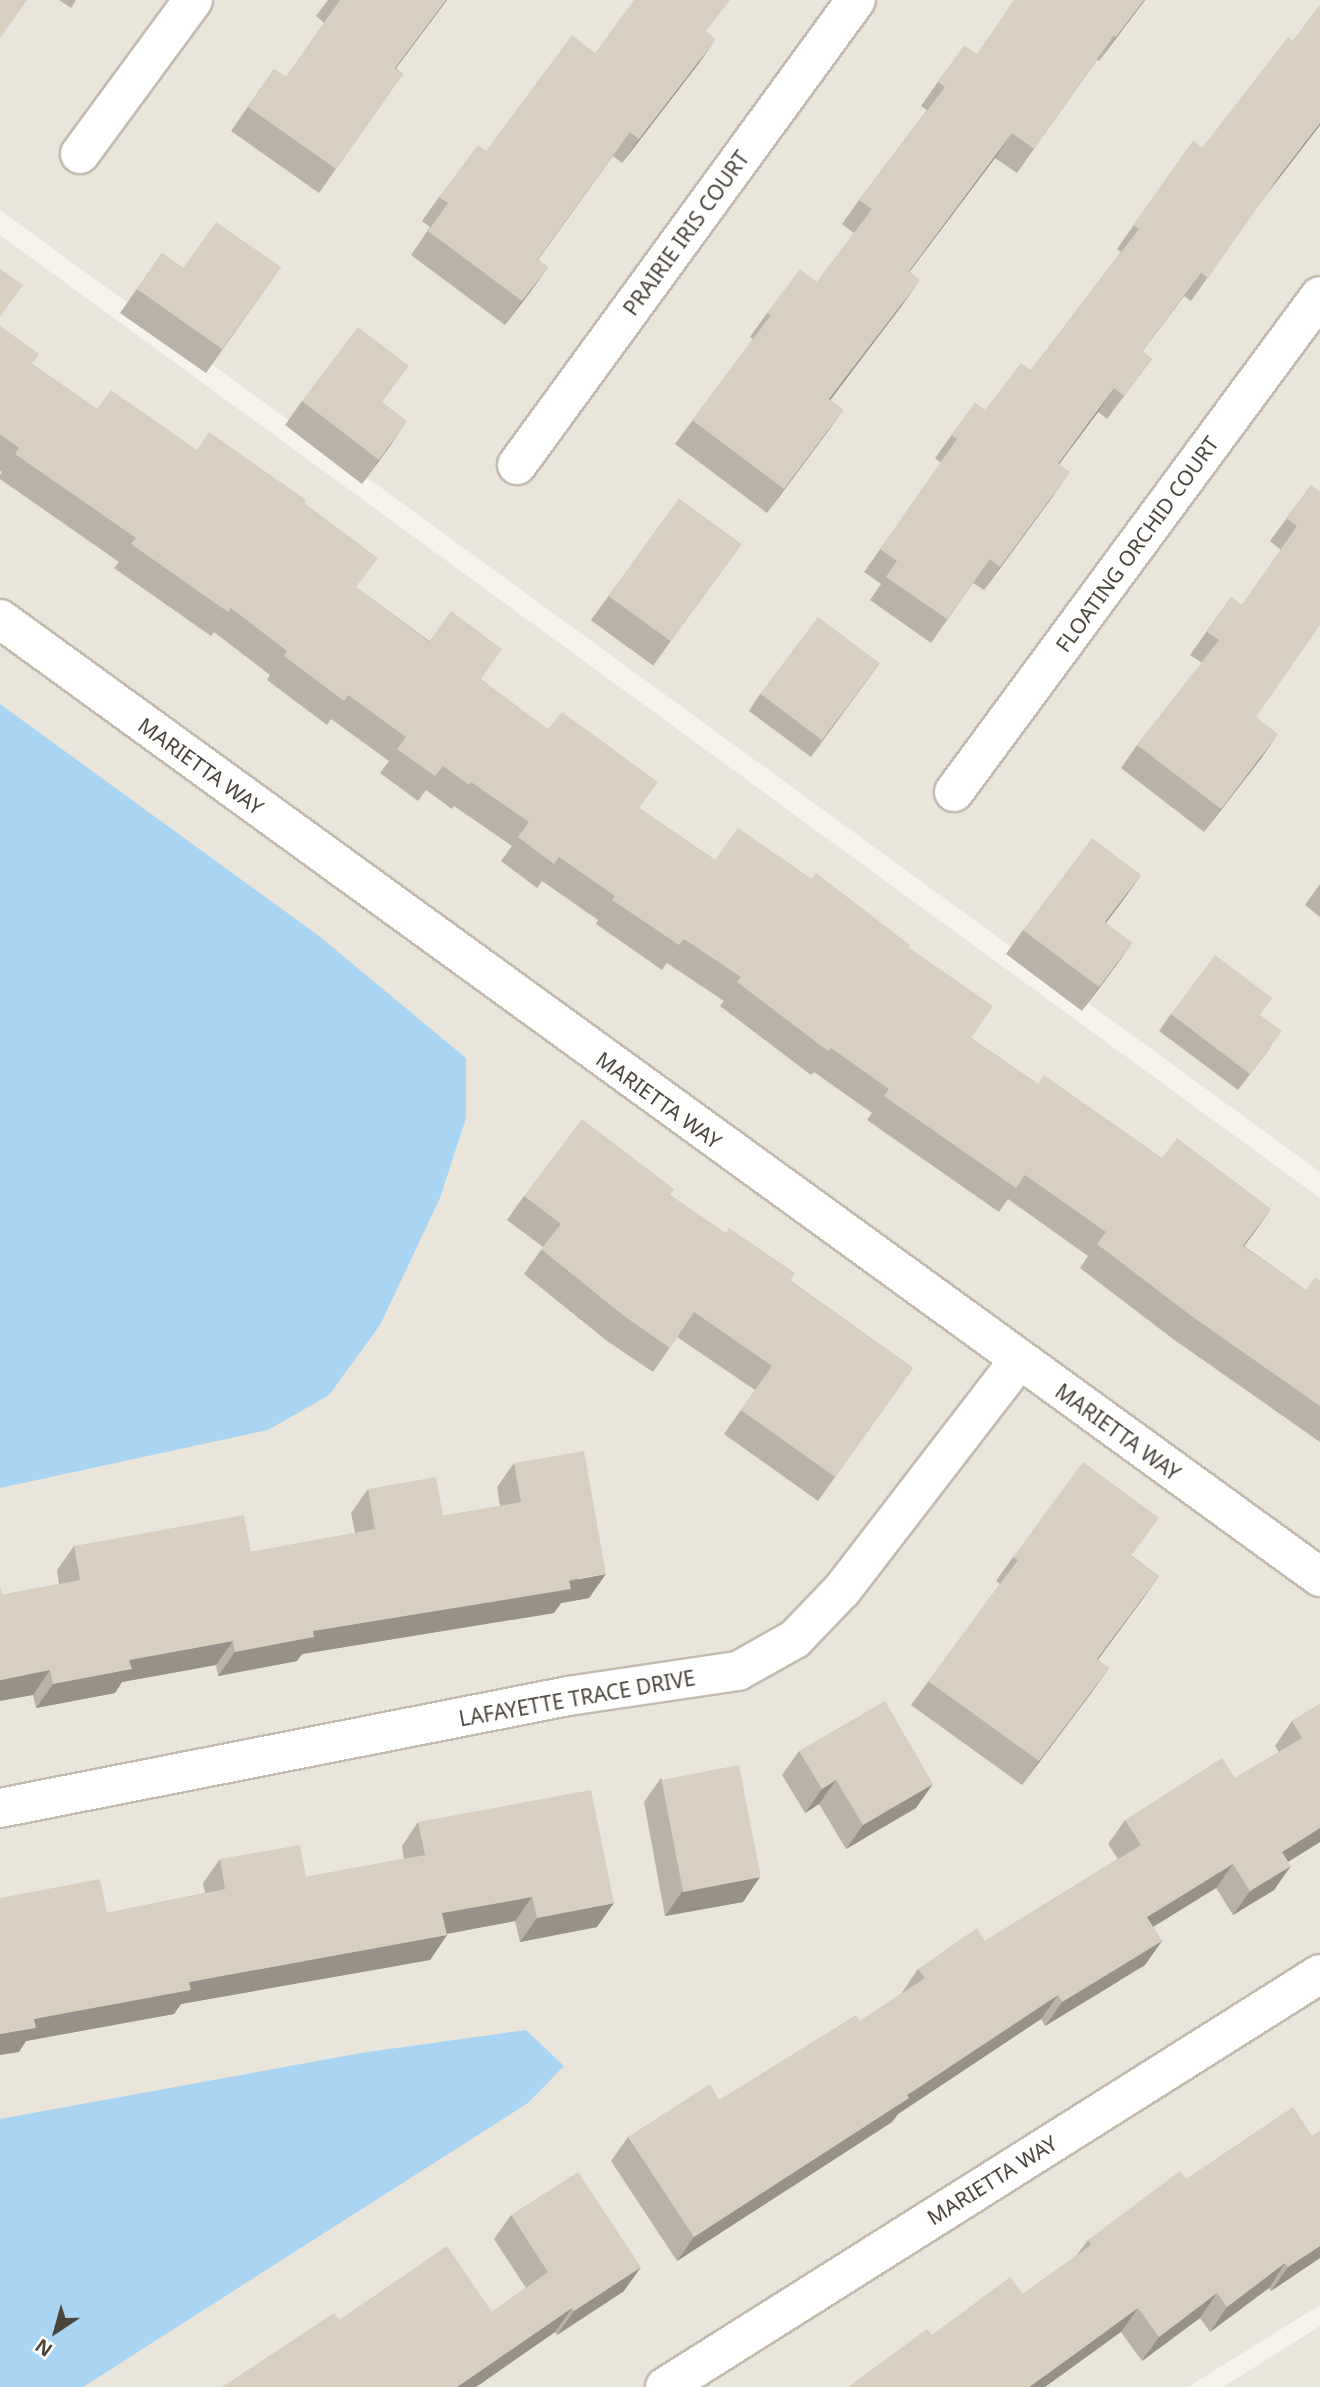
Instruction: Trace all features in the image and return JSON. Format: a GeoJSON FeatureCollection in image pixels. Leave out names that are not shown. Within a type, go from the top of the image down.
{"type":"FeatureCollection","features":[{"type":"Feature","properties":{"kind":"street"},"geometry":{"type":"LineString","coordinates":[[80,154],[193,0]]}},
{"type":"Feature","properties":{"kind":"street","name":"PRAIRIE IRIS COURT"},"geometry":{"type":"LineString","coordinates":[[517,465],[856,0]]}},
{"type":"Feature","properties":{"kind":"street","name":"FLOATING ORCHID COURT"},"geometry":{"type":"LineString","coordinates":[[954,792],[1320,296]]}},
{"type":"Feature","properties":{"kind":"street","name":"MARIETTA WAY"},"geometry":{"type":"LineString","coordinates":[[0,619],[1320,1577]]}},
{"type":"Feature","properties":{"kind":"street","name":"LAFAYETTE TRACE DRIVE"},"geometry":{"type":"LineString","coordinates":[[0,1808],[568,1696],[738,1671],[795,1639],[842,1590],[1019,1360]]}},
{"type":"Feature","properties":{"kind":"street","name":"MARIETTA WAY"},"geometry":{"type":"LineString","coordinates":[[665,2387],[1320,1973]]}},
{"type":"Feature","properties":{"kind":"shaded area"},"geometry":{"type":"Polygon","coordinates":[[[0,0],[1320,0],[1320,1172],[0,210],[0,0]]]}},
{"type":"Feature","properties":{"kind":"shaded area"},"geometry":{"type":"Polygon","coordinates":[[[0,235],[1320,1198],[1320,2305],[1188,2387],[0,2387],[0,235]]]}},
{"type":"Feature","properties":{"kind":"shaded area"},"geometry":{"type":"Polygon","coordinates":[[[1320,2326],[1320,2387],[1223,2387],[1320,2326]]]}},
{"type":"Feature","properties":{"kind":"water"},"geometry":{"type":"Polygon","coordinates":[[[0,704],[319,936],[466,1058],[466,1118],[440,1198],[380,1325],[329,1395],[268,1430],[0,1488],[0,704]]]}},
{"type":"Feature","properties":{"kind":"water"},"geometry":{"type":"Polygon","coordinates":[[[526,2030],[564,2066],[528,2103],[83,2387],[0,2387],[0,2119],[361,2053],[526,2030]]]}},
{"type":"Feature","properties":{"kind":"building"},"geometry":{"type":"Polygon","coordinates":[[[0,0],[27,0],[0,38],[0,0]]]}},
{"type":"Feature","properties":{"kind":"building"},"geometry":{"type":"Polygon","coordinates":[[[340,0],[446,0],[395,68],[403,74],[336,169],[248,107],[274,69],[286,77],[340,0]]]}},
{"type":"Feature","properties":{"kind":"building"},"geometry":{"type":"Polygon","coordinates":[[[634,0],[730,0],[706,31],[716,39],[639,139],[630,132],[537,260],[548,267],[522,301],[428,231],[448,203],[439,197],[478,145],[486,151],[572,35],[595,53],[634,0]]]}},
{"type":"Feature","properties":{"kind":"building"},"geometry":{"type":"Polygon","coordinates":[[[1014,0],[1144,0],[1116,37],[1114,35],[1034,149],[1012,133],[909,271],[920,280],[829,399],[843,410],[784,489],[692,420],[771,315],[767,313],[800,269],[817,282],[872,209],[859,200],[945,87],[938,82],[964,45],[977,54],[1014,0]]]}},
{"type":"Feature","properties":{"kind":"building"},"geometry":{"type":"Polygon","coordinates":[[[1320,5],[1320,123],[1208,278],[1201,273],[1142,351],[1152,359],[1124,396],[1114,388],[1058,464],[1070,472],[1000,567],[990,559],[947,619],[886,577],[897,561],[880,549],[957,439],[951,435],[975,403],[985,410],[1021,363],[1031,370],[1139,229],[1133,225],[1193,141],[1202,148],[1288,37],[1293,41],[1320,5]]]}},
{"type":"Feature","properties":{"kind":"building"},"geometry":{"type":"Polygon","coordinates":[[[216,222],[281,267],[222,349],[137,289],[162,253],[183,268],[216,222]]]}},
{"type":"Feature","properties":{"kind":"building"},"geometry":{"type":"Polygon","coordinates":[[[0,269],[23,285],[0,317],[0,269]]]}},
{"type":"Feature","properties":{"kind":"building"},"geometry":{"type":"Polygon","coordinates":[[[0,326],[39,354],[32,364],[97,409],[111,390],[197,450],[209,432],[306,500],[304,503],[378,558],[356,587],[429,642],[451,611],[502,649],[481,679],[548,729],[562,712],[658,782],[639,808],[715,860],[738,828],[812,879],[816,873],[910,945],[908,947],[993,1006],[971,1038],[1038,1084],[1044,1075],[1162,1158],[1177,1138],[1271,1209],[1243,1246],[1306,1290],[1315,1277],[1320,1281],[1320,1406],[1190,1315],[1097,1244],[1106,1232],[1025,1175],[1016,1188],[884,1096],[889,1089],[831,1048],[828,1051],[737,982],[741,977],[684,939],[679,945],[612,900],[615,896],[559,857],[554,864],[518,837],[529,822],[443,766],[435,776],[397,749],[406,737],[348,695],[344,701],[284,656],[287,651],[231,608],[228,612],[131,544],[136,538],[15,454],[19,448],[0,434],[0,326]]]}},
{"type":"Feature","properties":{"kind":"building"},"geometry":{"type":"Polygon","coordinates":[[[358,327],[409,366],[382,402],[407,421],[379,460],[302,401],[358,327]]]}},
{"type":"Feature","properties":{"kind":"building"},"geometry":{"type":"Polygon","coordinates":[[[1311,485],[1320,492],[1320,625],[1256,717],[1278,734],[1221,809],[1137,745],[1219,640],[1207,632],[1231,597],[1242,605],[1297,526],[1286,518],[1311,485]]]}},
{"type":"Feature","properties":{"kind":"building"},"geometry":{"type":"Polygon","coordinates":[[[679,499],[741,544],[671,641],[608,596],[679,499]]]}},
{"type":"Feature","properties":{"kind":"building"},"geometry":{"type":"Polygon","coordinates":[[[818,617],[879,663],[822,740],[760,694],[818,617]]]}},
{"type":"Feature","properties":{"kind":"building"},"geometry":{"type":"Polygon","coordinates":[[[1092,838],[1141,875],[1105,922],[1132,943],[1099,987],[1023,930],[1092,838]]]}},
{"type":"Feature","properties":{"kind":"building"},"geometry":{"type":"Polygon","coordinates":[[[1215,955],[1272,998],[1260,1015],[1282,1031],[1250,1074],[1171,1014],[1215,955]]]}},
{"type":"Feature","properties":{"kind":"building"},"geometry":{"type":"Polygon","coordinates":[[[582,1119],[674,1189],[670,1195],[726,1233],[729,1228],[795,1273],[790,1281],[913,1368],[835,1477],[741,1410],[772,1366],[694,1312],[670,1348],[624,1316],[541,1249],[561,1224],[524,1196],[582,1119]]]}},
{"type":"Feature","properties":{"kind":"building"},"geometry":{"type":"Polygon","coordinates":[[[584,1451],[606,1574],[569,1580],[571,1589],[313,1631],[314,1637],[235,1652],[233,1641],[129,1660],[132,1669],[53,1684],[50,1670],[0,1680],[0,1586],[2,1595],[80,1580],[74,1546],[244,1515],[251,1552],[375,1529],[368,1489],[436,1477],[443,1516],[521,1502],[514,1463],[584,1451]]]}},
{"type":"Feature","properties":{"kind":"building"},"geometry":{"type":"Polygon","coordinates":[[[1083,1462],[1159,1518],[1131,1556],[1159,1576],[1097,1659],[1109,1668],[1039,1761],[928,1681],[1018,1560],[1013,1557],[1083,1462]]]}},
{"type":"Feature","properties":{"kind":"building"},"geometry":{"type":"Polygon","coordinates":[[[885,1701],[933,1784],[863,1825],[836,1780],[822,1789],[799,1751],[885,1701]]]}},
{"type":"Feature","properties":{"kind":"building"},"geometry":{"type":"Polygon","coordinates":[[[1320,1704],[1320,1828],[1282,1852],[1291,1866],[1250,1891],[1233,1864],[1147,1917],[1162,1941],[1062,2002],[1058,1995],[907,2095],[909,2098],[694,2237],[628,2137],[710,2084],[719,2100],[856,2015],[860,2021],[925,1978],[918,1969],[977,1928],[985,1941],[1141,1845],[1125,1820],[1222,1758],[1235,1778],[1302,1738],[1292,1721],[1320,1704]]]}},
{"type":"Feature","properties":{"kind":"building"},"geometry":{"type":"Polygon","coordinates":[[[739,1765],[761,1877],[683,1892],[661,1780],[739,1765]]]}},
{"type":"Feature","properties":{"kind":"building"},"geometry":{"type":"Polygon","coordinates":[[[591,1790],[614,1903],[537,1918],[532,1897],[442,1913],[447,1935],[189,1982],[191,1990],[34,2019],[36,2028],[0,2034],[0,1898],[100,1879],[107,1913],[225,1889],[220,1859],[300,1845],[306,1877],[425,1855],[418,1822],[591,1790]]]}},
{"type":"Feature","properties":{"kind":"building"},"geometry":{"type":"Polygon","coordinates":[[[1293,2107],[1312,2136],[1320,2131],[1320,2246],[1288,2267],[1285,2263],[1227,2307],[1217,2293],[1159,2337],[1138,2308],[1029,2387],[848,2387],[927,2329],[932,2335],[1010,2277],[1023,2294],[1091,2245],[1088,2240],[1180,2171],[1186,2179],[1293,2107]]]}},
{"type":"Feature","properties":{"kind":"building"},"geometry":{"type":"Polygon","coordinates":[[[578,2172],[641,2267],[574,2311],[572,2308],[457,2387],[222,2387],[334,2313],[339,2320],[447,2246],[492,2312],[548,2272],[511,2215],[578,2172]]]}}]}
